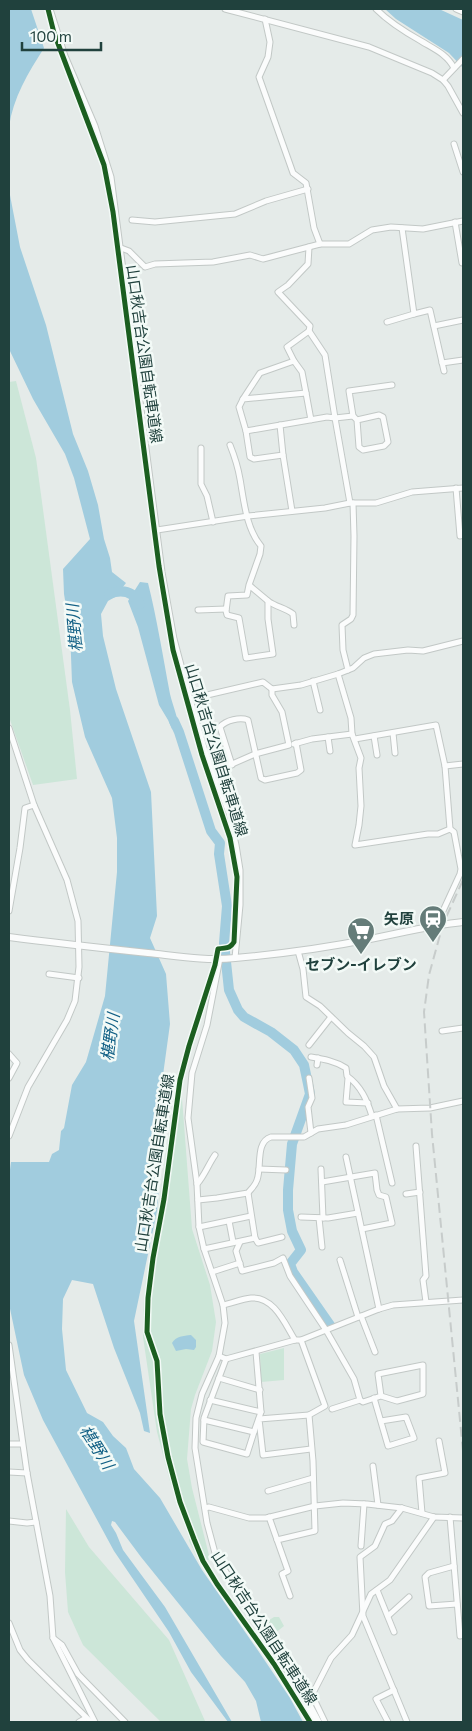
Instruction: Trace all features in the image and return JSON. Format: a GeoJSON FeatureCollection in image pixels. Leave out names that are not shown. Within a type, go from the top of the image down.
{"type":"FeatureCollection","features":[{"type":"Feature","properties":{"kind":"street"},"geometry":{"type":"LineString","coordinates":[[50,9],[65,56],[95,126],[111,177],[162,572],[174,639],[205,751],[229,813],[240,870],[240,905],[235,958]]}},
{"type":"Feature","properties":{"kind":"street"},"geometry":{"type":"LineString","coordinates":[[225,9],[368,47],[432,73],[443,80],[448,86],[463,113]]}},
{"type":"Feature","properties":{"kind":"street"},"geometry":{"type":"LineString","coordinates":[[376,9],[394,24],[442,54],[450,61],[454,68]]}},
{"type":"Feature","properties":{"kind":"street"},"geometry":{"type":"LineString","coordinates":[[456,9],[463,12]]}},
{"type":"Feature","properties":{"kind":"street"},"geometry":{"type":"LineString","coordinates":[[265,19],[270,42],[268,57],[259,77],[293,173],[306,183],[314,228],[320,244]]}},
{"type":"Feature","properties":{"kind":"street"},"geometry":{"type":"LineString","coordinates":[[443,80],[463,59]]}},
{"type":"Feature","properties":{"kind":"street"},"geometry":{"type":"LineString","coordinates":[[454,144],[463,172]]}},
{"type":"Feature","properties":{"kind":"street"},"geometry":{"type":"LineString","coordinates":[[132,220],[155,222],[235,214],[266,201],[308,189]]}},
{"type":"Feature","properties":{"kind":"street"},"geometry":{"type":"LineString","coordinates":[[121,248],[129,251],[145,267],[155,264],[213,262],[250,255],[263,259],[320,244],[348,244],[372,230],[391,227],[423,229],[463,221]]}},
{"type":"Feature","properties":{"kind":"street"},"geometry":{"type":"LineString","coordinates":[[455,222],[463,263]]}},
{"type":"Feature","properties":{"kind":"street"},"geometry":{"type":"LineString","coordinates":[[402,228],[414,314]]}},
{"type":"Feature","properties":{"kind":"street"},"geometry":{"type":"LineString","coordinates":[[309,246],[308,264],[288,285],[278,292],[310,326],[309,331],[325,355],[351,503],[354,536],[353,616],[342,625],[348,670]]}},
{"type":"Feature","properties":{"kind":"street"},"geometry":{"type":"LineString","coordinates":[[387,322],[430,310],[444,371]]}},
{"type":"Feature","properties":{"kind":"street"},"geometry":{"type":"LineString","coordinates":[[434,326],[463,320]]}},
{"type":"Feature","properties":{"kind":"street"},"geometry":{"type":"LineString","coordinates":[[309,331],[287,347],[302,372],[311,420]]}},
{"type":"Feature","properties":{"kind":"street"},"geometry":{"type":"LineString","coordinates":[[442,363],[463,360]]}},
{"type":"Feature","properties":{"kind":"street"},"geometry":{"type":"LineString","coordinates":[[283,456],[254,459],[250,457],[246,431],[239,407],[260,373],[294,361]]}},
{"type":"Feature","properties":{"kind":"street"},"geometry":{"type":"LineString","coordinates":[[246,431],[327,417],[355,418],[379,415],[383,417],[388,442],[384,446],[362,450],[359,447],[355,418],[349,391],[392,385]]}},
{"type":"Feature","properties":{"kind":"street"},"geometry":{"type":"LineString","coordinates":[[243,399],[306,393]]}},
{"type":"Feature","properties":{"kind":"street"},"geometry":{"type":"LineString","coordinates":[[280,425],[292,511]]}},
{"type":"Feature","properties":{"kind":"street"},"geometry":{"type":"LineString","coordinates":[[230,445],[240,477],[242,495],[248,516],[256,540],[261,546],[247,595],[228,596],[226,609],[227,615],[239,618],[246,658],[274,654],[268,619],[268,601]]}},
{"type":"Feature","properties":{"kind":"street"},"geometry":{"type":"LineString","coordinates":[[201,448],[201,484],[207,496],[213,522]]}},
{"type":"Feature","properties":{"kind":"street"},"geometry":{"type":"LineString","coordinates":[[456,488],[460,536]]}},
{"type":"Feature","properties":{"kind":"street"},"geometry":{"type":"LineString","coordinates":[[157,530],[351,503],[376,503],[412,492],[463,488]]}},
{"type":"Feature","properties":{"kind":"street"},"geometry":{"type":"LineString","coordinates":[[250,585],[268,601],[293,614],[294,625]]}},
{"type":"Feature","properties":{"kind":"street"},"geometry":{"type":"LineString","coordinates":[[198,610],[226,609]]}},
{"type":"Feature","properties":{"kind":"street"},"geometry":{"type":"LineString","coordinates":[[272,690],[301,685],[338,674],[374,654],[408,650],[423,651],[463,641]]}},
{"type":"Feature","properties":{"kind":"street"},"geometry":{"type":"LineString","coordinates":[[338,674],[361,758],[359,768],[359,825],[354,846],[438,834],[450,830]]}},
{"type":"Feature","properties":{"kind":"street"},"geometry":{"type":"LineString","coordinates":[[313,681],[320,710]]}},
{"type":"Feature","properties":{"kind":"street"},"geometry":{"type":"LineString","coordinates":[[190,699],[263,682],[272,690],[272,695],[282,712],[289,745]]}},
{"type":"Feature","properties":{"kind":"street"},"geometry":{"type":"LineString","coordinates":[[232,765],[220,727],[223,723],[242,718],[248,720],[261,778],[265,780],[297,773],[301,770],[296,743]]}},
{"type":"Feature","properties":{"kind":"street"},"geometry":{"type":"LineString","coordinates":[[214,772],[255,754],[296,743],[328,737],[374,736],[436,725],[445,766],[450,830],[454,832],[461,869],[460,877],[436,926]]}},
{"type":"Feature","properties":{"kind":"street"},"geometry":{"type":"LineString","coordinates":[[9,728],[34,805],[67,880],[78,921],[80,946],[79,978],[75,1001],[68,1020],[28,1086],[9,1136]]}},
{"type":"Feature","properties":{"kind":"street"},"geometry":{"type":"LineString","coordinates":[[393,733],[395,753]]}},
{"type":"Feature","properties":{"kind":"street"},"geometry":{"type":"LineString","coordinates":[[374,736],[377,756]]}},
{"type":"Feature","properties":{"kind":"street"},"geometry":{"type":"LineString","coordinates":[[328,737],[330,752]]}},
{"type":"Feature","properties":{"kind":"street"},"geometry":{"type":"LineString","coordinates":[[445,766],[463,764]]}},
{"type":"Feature","properties":{"kind":"street"},"geometry":{"type":"LineString","coordinates":[[9,911],[25,808],[34,805]]}},
{"type":"Feature","properties":{"kind":"street"},"geometry":{"type":"LineString","coordinates":[[9,936],[80,946],[235,958],[298,951],[463,922]]}},
{"type":"Feature","properties":{"kind":"street"},"geometry":{"type":"LineString","coordinates":[[298,951],[303,969],[306,998],[320,1006],[374,1057],[384,1086],[397,1109]]}},
{"type":"Feature","properties":{"kind":"street"},"geometry":{"type":"LineString","coordinates":[[218,958],[207,1025],[192,1073],[188,1118],[197,1184],[199,1227],[204,1249],[223,1305],[224,1323],[218,1356],[202,1394],[196,1418],[195,1448],[215,1553],[252,1617],[293,1673],[312,1695],[325,1722]]}},
{"type":"Feature","properties":{"kind":"street"},"geometry":{"type":"LineString","coordinates":[[49,974],[79,978]]}},
{"type":"Feature","properties":{"kind":"street"},"geometry":{"type":"LineString","coordinates":[[309,1045],[331,1017]]}},
{"type":"Feature","properties":{"kind":"street"},"geometry":{"type":"LineString","coordinates":[[442,1031],[463,1028]]}},
{"type":"Feature","properties":{"kind":"street"},"geometry":{"type":"LineString","coordinates":[[9,1054],[17,1063],[9,1078]]}},
{"type":"Feature","properties":{"kind":"street"},"geometry":{"type":"LineString","coordinates":[[311,1057],[339,1063],[346,1068],[348,1078],[346,1102],[368,1103]]}},
{"type":"Feature","properties":{"kind":"street"},"geometry":{"type":"LineString","coordinates":[[317,1065],[318,1058]]}},
{"type":"Feature","properties":{"kind":"street"},"geometry":{"type":"LineString","coordinates":[[309,1078],[312,1098],[308,1107],[311,1133]]}},
{"type":"Feature","properties":{"kind":"street"},"geometry":{"type":"LineString","coordinates":[[348,1078],[356,1083],[374,1116],[392,1183]]}},
{"type":"Feature","properties":{"kind":"street"},"geometry":{"type":"LineString","coordinates":[[198,1200],[248,1193],[258,1179],[263,1143],[267,1138],[304,1138],[318,1129],[346,1125],[397,1109],[430,1108],[463,1101]]}},
{"type":"Feature","properties":{"kind":"street"},"geometry":{"type":"LineString","coordinates":[[416,1146],[426,1276],[423,1280],[426,1302]]}},
{"type":"Feature","properties":{"kind":"street"},"geometry":{"type":"LineString","coordinates":[[197,1184],[202,1179],[206,1167],[216,1155]]}},
{"type":"Feature","properties":{"kind":"street"},"geometry":{"type":"LineString","coordinates":[[346,1157],[379,1309]]}},
{"type":"Feature","properties":{"kind":"street"},"geometry":{"type":"LineString","coordinates":[[259,1169],[286,1170]]}},
{"type":"Feature","properties":{"kind":"street"},"geometry":{"type":"LineString","coordinates":[[321,1169],[322,1247]]}},
{"type":"Feature","properties":{"kind":"street"},"geometry":{"type":"LineString","coordinates":[[322,1182],[375,1173],[376,1190],[379,1195],[386,1197],[392,1223],[362,1229]]}},
{"type":"Feature","properties":{"kind":"street"},"geometry":{"type":"LineString","coordinates":[[406,1194],[420,1192]]}},
{"type":"Feature","properties":{"kind":"street"},"geometry":{"type":"LineString","coordinates":[[248,1193],[254,1238],[258,1243],[282,1237]]}},
{"type":"Feature","properties":{"kind":"street"},"geometry":{"type":"LineString","coordinates":[[301,1217],[321,1218],[358,1213]]}},
{"type":"Feature","properties":{"kind":"street"},"geometry":{"type":"LineString","coordinates":[[199,1227],[251,1216]]}},
{"type":"Feature","properties":{"kind":"street"},"geometry":{"type":"LineString","coordinates":[[229,1221],[233,1242]]}},
{"type":"Feature","properties":{"kind":"street"},"geometry":{"type":"LineString","coordinates":[[204,1249],[254,1238]]}},
{"type":"Feature","properties":{"kind":"street"},"geometry":{"type":"LineString","coordinates":[[240,1242],[236,1251],[242,1271],[274,1263],[283,1258],[290,1276],[326,1330],[354,1379],[360,1400]]}},
{"type":"Feature","properties":{"kind":"street"},"geometry":{"type":"LineString","coordinates":[[340,1260],[359,1317],[375,1352]]}},
{"type":"Feature","properties":{"kind":"street"},"geometry":{"type":"LineString","coordinates":[[212,1272],[240,1263]]}},
{"type":"Feature","properties":{"kind":"street"},"geometry":{"type":"LineString","coordinates":[[223,1305],[250,1298],[259,1298],[275,1308],[298,1340],[325,1406],[309,1416],[259,1420]]}},
{"type":"Feature","properties":{"kind":"street"},"geometry":{"type":"LineString","coordinates":[[218,1356],[226,1359],[298,1340],[393,1305],[463,1300]]}},
{"type":"Feature","properties":{"kind":"street"},"geometry":{"type":"LineString","coordinates":[[9,1345],[22,1444],[50,1596],[53,1638],[96,1722]]}},
{"type":"Feature","properties":{"kind":"street"},"geometry":{"type":"LineString","coordinates":[[226,1359],[204,1420],[203,1442],[247,1454],[261,1412],[256,1352]]}},
{"type":"Feature","properties":{"kind":"street"},"geometry":{"type":"LineString","coordinates":[[332,1409],[360,1400],[363,1402],[381,1396],[397,1401],[423,1394],[423,1365],[378,1374],[381,1396]]}},
{"type":"Feature","properties":{"kind":"street"},"geometry":{"type":"LineString","coordinates":[[219,1378],[260,1390]]}},
{"type":"Feature","properties":{"kind":"street"},"geometry":{"type":"LineString","coordinates":[[374,1398],[388,1446],[414,1438],[406,1417],[381,1421]]}},
{"type":"Feature","properties":{"kind":"street"},"geometry":{"type":"LineString","coordinates":[[210,1400],[261,1412]]}},
{"type":"Feature","properties":{"kind":"street"},"geometry":{"type":"LineString","coordinates":[[277,1540],[315,1531],[309,1416]]}},
{"type":"Feature","properties":{"kind":"street"},"geometry":{"type":"LineString","coordinates":[[204,1420],[254,1432]]}},
{"type":"Feature","properties":{"kind":"street"},"geometry":{"type":"LineString","coordinates":[[259,1420],[263,1455],[311,1450]]}},
{"type":"Feature","properties":{"kind":"street"},"geometry":{"type":"LineString","coordinates":[[422,1513],[419,1478],[445,1473],[439,1441]]}},
{"type":"Feature","properties":{"kind":"street"},"geometry":{"type":"LineString","coordinates":[[9,1444],[22,1444]]}},
{"type":"Feature","properties":{"kind":"street"},"geometry":{"type":"LineString","coordinates":[[373,1466],[378,1505]]}},
{"type":"Feature","properties":{"kind":"street"},"geometry":{"type":"LineString","coordinates":[[9,1472],[27,1473]]}},
{"type":"Feature","properties":{"kind":"street"},"geometry":{"type":"LineString","coordinates":[[268,1492],[313,1478]]}},
{"type":"Feature","properties":{"kind":"street"},"geometry":{"type":"LineString","coordinates":[[205,1508],[209,1507],[249,1518],[269,1517],[315,1506],[343,1503],[402,1508],[434,1518],[463,1518]]}},
{"type":"Feature","properties":{"kind":"street"},"geometry":{"type":"LineString","coordinates":[[361,1546],[364,1504]]}},
{"type":"Feature","properties":{"kind":"street"},"geometry":{"type":"LineString","coordinates":[[402,1508],[392,1521],[385,1524],[375,1546],[360,1557],[362,1616],[407,1722]]}},
{"type":"Feature","properties":{"kind":"street"},"geometry":{"type":"LineString","coordinates":[[269,1517],[288,1571],[282,1574],[290,1596]]}},
{"type":"Feature","properties":{"kind":"street"},"geometry":{"type":"LineString","coordinates":[[450,1517],[460,1636]]}},
{"type":"Feature","properties":{"kind":"street"},"geometry":{"type":"LineString","coordinates":[[312,1695],[331,1658],[352,1635],[371,1594],[390,1580],[434,1518]]}},
{"type":"Feature","properties":{"kind":"street"},"geometry":{"type":"LineString","coordinates":[[9,1521],[36,1522]]}},
{"type":"Feature","properties":{"kind":"street"},"geometry":{"type":"LineString","coordinates":[[454,1566],[429,1573],[424,1577],[429,1606],[457,1604]]}},
{"type":"Feature","properties":{"kind":"street"},"geometry":{"type":"LineString","coordinates":[[377,1590],[394,1632]]}},
{"type":"Feature","properties":{"kind":"street"},"geometry":{"type":"LineString","coordinates":[[388,1616],[409,1597]]}},
{"type":"Feature","properties":{"kind":"street"},"geometry":{"type":"LineString","coordinates":[[9,1622],[10,1631],[20,1650],[28,1660],[91,1722]]}},
{"type":"Feature","properties":{"kind":"street"},"geometry":{"type":"LineString","coordinates":[[53,1638],[62,1644],[78,1674],[125,1722]]}},
{"type":"Feature","properties":{"kind":"street"},"geometry":{"type":"LineString","coordinates":[[274,1664],[303,1699],[318,1722]]}},
{"type":"Feature","properties":{"kind":"street"},"geometry":{"type":"LineString","coordinates":[[293,1673],[318,1722]]}},
{"type":"Feature","properties":{"kind":"street"},"geometry":{"type":"LineString","coordinates":[[388,1722],[376,1699],[394,1690]]}},
{"type":"Feature","properties":{"kind":"street"},"geometry":{"type":"LineString","coordinates":[[79,1722],[86,1718]]}},
{"type":"Feature","properties":{"kind":"green space"},"geometry":{"type":"Polygon","coordinates":[[[16,381],[36,458],[70,710],[77,779],[33,785],[9,717],[9,382],[16,381]]]}},
{"type":"Feature","properties":{"kind":"green space"},"geometry":{"type":"Polygon","coordinates":[[[176,1081],[181,1085],[192,1229],[210,1285],[216,1322],[212,1351],[191,1409],[187,1459],[192,1488],[210,1559],[200,1563],[189,1541],[157,1432],[143,1337],[146,1279],[176,1081]]]}},
{"type":"Feature","properties":{"kind":"green space"},"geometry":{"type":"Polygon","coordinates":[[[284,1348],[284,1380],[261,1382],[260,1354],[284,1348]]]}},
{"type":"Feature","properties":{"kind":"green space"},"geometry":{"type":"Polygon","coordinates":[[[66,1509],[89,1547],[169,1640],[205,1721],[161,1722],[83,1645],[68,1612],[65,1572],[66,1509]]]}},
{"type":"Feature","properties":{"kind":"green space"},"geometry":{"type":"Polygon","coordinates":[[[274,1617],[279,1617],[284,1626],[274,1634],[270,1634],[263,1624],[274,1617]]]}},
{"type":"Feature","properties":{"kind":"water"},"geometry":{"type":"Polygon","coordinates":[[[9,9],[31,9],[44,48],[27,76],[18,96],[9,127],[9,9]]]}},
{"type":"Feature","properties":{"kind":"water"},"geometry":{"type":"Polygon","coordinates":[[[385,9],[439,9],[463,20],[463,68],[449,53],[396,19],[385,9]]]}},
{"type":"Feature","properties":{"kind":"water","name":"椹野川"},"geometry":{"type":"Polygon","coordinates":[[[9,190],[20,247],[46,325],[73,434],[88,471],[98,505],[112,572],[126,583],[115,597],[108,601],[101,614],[103,636],[116,689],[151,792],[157,916],[150,938],[166,974],[170,1024],[163,1075],[167,1085],[162,1126],[157,1211],[134,1321],[150,1433],[144,1431],[140,1413],[114,1348],[93,1284],[72,1280],[63,1299],[62,1329],[66,1370],[87,1413],[103,1422],[113,1436],[126,1448],[134,1469],[160,1498],[202,1570],[290,1698],[303,1722],[261,1722],[256,1701],[245,1682],[221,1656],[115,1522],[112,1521],[111,1525],[123,1550],[165,1607],[232,1722],[228,1722],[191,1672],[169,1632],[114,1551],[43,1420],[24,1375],[9,1304],[9,1177],[11,1162],[49,1162],[52,1154],[59,1150],[61,1131],[64,1128],[72,1085],[86,1062],[105,996],[117,872],[117,838],[112,798],[85,737],[72,682],[70,630],[64,594],[63,569],[90,539],[74,478],[65,454],[33,399],[9,349],[9,190]]]}},
{"type":"Feature","properties":{"kind":"water"},"geometry":{"type":"Polygon","coordinates":[[[140,582],[148,583],[179,732],[172,729],[159,705],[138,627],[128,601],[140,582]]]}},
{"type":"Feature","properties":{"kind":"water"},"geometry":{"type":"Polygon","coordinates":[[[191,1335],[196,1340],[194,1350],[176,1351],[172,1343],[180,1337],[191,1335]]]}},
{"type":"Feature","properties":{"kind":"waterway"},"geometry":{"type":"LineString","coordinates":[[109,594],[127,592],[134,596],[140,604]]}},
{"type":"Feature","properties":{"kind":"waterway"},"geometry":{"type":"LineString","coordinates":[[174,721],[211,831],[220,843],[219,854],[227,906],[224,943],[229,990],[238,1010],[244,1017],[271,1032],[294,1050],[304,1065],[310,1094],[292,1144],[288,1190],[288,1210],[292,1231],[301,1250],[290,1264],[293,1272],[330,1325]]}},
{"type":"Feature","properties":{"kind":"railway"},"geometry":{"type":"LineString","coordinates":[[463,880],[443,924],[429,975],[424,1012],[432,1134],[463,1451]]}},
{"type":"Feature","properties":{"kind":"cycle path","name":"山口秋吉台公園自転車道線"},"geometry":{"type":"LineString","coordinates":[[48,9],[54,33],[104,165],[113,212],[159,566],[173,650],[202,755],[230,838],[237,877],[234,942],[229,947],[218,949],[215,965],[180,1080],[164,1199],[153,1258],[148,1298],[147,1332],[157,1361],[160,1414],[168,1457],[180,1502],[203,1561],[217,1584],[274,1664],[310,1722]]}},
{"type":"Feature","properties":{"kind":"place","name":"矢原"},"geometry":{"type":"Point","coordinates":[433,943]}},
{"type":"Feature","properties":{"kind":"place","name":"セブン-イレブン"},"geometry":{"type":"Point","coordinates":[361,955]}}]}
